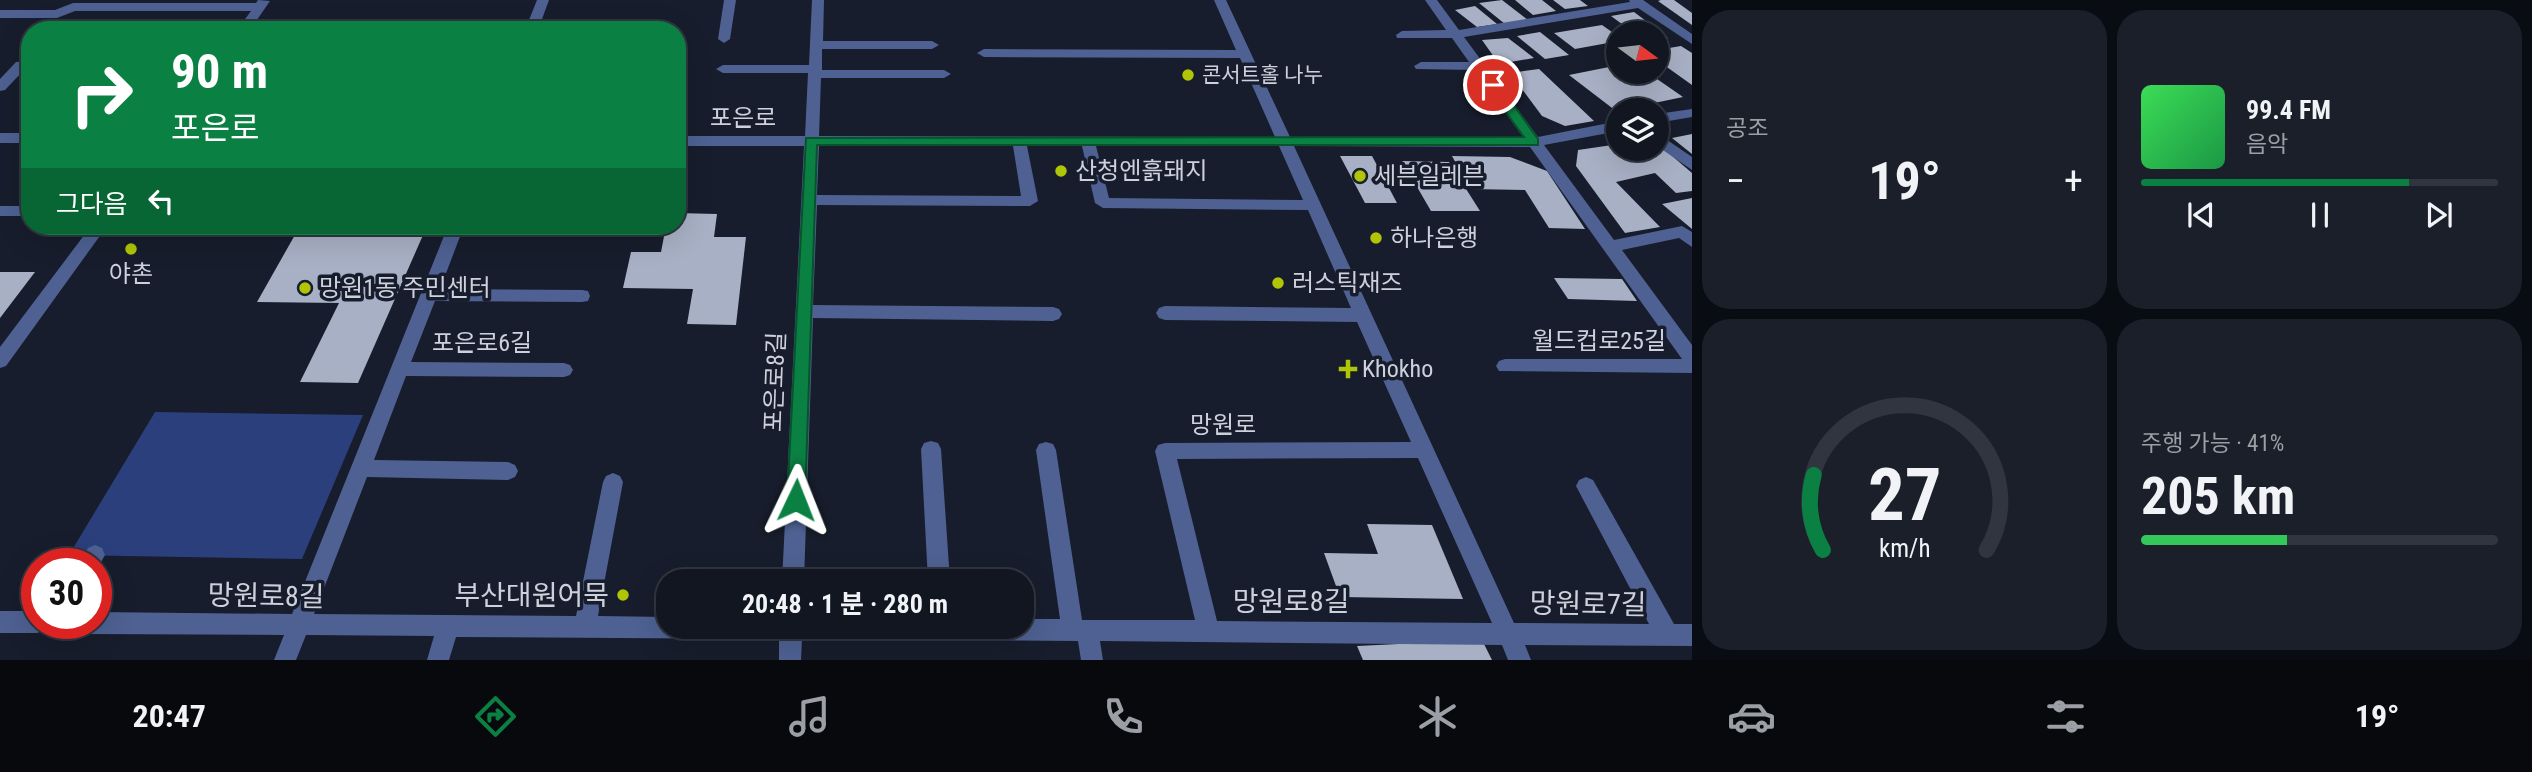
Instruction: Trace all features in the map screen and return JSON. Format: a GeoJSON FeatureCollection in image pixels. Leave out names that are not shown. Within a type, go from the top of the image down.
{"type":"FeatureCollection","features":[{"type":"Feature","properties":{"kind":"street"},"geometry":{"type":"LineString","coordinates":[[535,21],[543,0]]}},
{"type":"Feature","properties":{"kind":"street"},"geometry":{"type":"LineString","coordinates":[[724,39],[730,0]]}},
{"type":"Feature","properties":{"kind":"street","name":"포은로8길"},"geometry":{"type":"LineString","coordinates":[[793,569],[818,0]]}},
{"type":"Feature","properties":{"kind":"street"},"geometry":{"type":"LineString","coordinates":[[1220,0],[1520,660]]}},
{"type":"Feature","properties":{"kind":"street","name":"월드컵로25길"},"geometry":{"type":"LineString","coordinates":[[1432,0],[1692,359]]}},
{"type":"Feature","properties":{"kind":"street"},"geometry":{"type":"LineString","coordinates":[[1402,34],[1455,34],[1638,2],[1692,40]]}},
{"type":"Feature","properties":{"kind":"street"},"geometry":{"type":"LineString","coordinates":[[0,14],[57,14],[73,7],[262,3]]}},
{"type":"Feature","properties":{"kind":"street"},"geometry":{"type":"LineString","coordinates":[[249,21],[262,3]]}},
{"type":"Feature","properties":{"kind":"street"},"geometry":{"type":"LineString","coordinates":[[816,45],[932,45]]}},
{"type":"Feature","properties":{"kind":"street"},"geometry":{"type":"LineString","coordinates":[[984,53],[1245,54]]}},
{"type":"Feature","properties":{"kind":"street"},"geometry":{"type":"LineString","coordinates":[[0,87],[21,65]]}},
{"type":"Feature","properties":{"kind":"street"},"geometry":{"type":"LineString","coordinates":[[1421,65],[1479,66]]}},
{"type":"Feature","properties":{"kind":"street"},"geometry":{"type":"LineString","coordinates":[[723,69],[944,74]]}},
{"type":"Feature","properties":{"kind":"street"},"geometry":{"type":"LineString","coordinates":[[1669,117],[1692,113]]}},
{"type":"Feature","properties":{"kind":"street","name":"포은로"},"geometry":{"type":"LineString","coordinates":[[686,141],[1534,142],[1606,128]]}},
{"type":"Feature","properties":{"kind":"street"},"geometry":{"type":"LineString","coordinates":[[0,138],[21,138]]}},
{"type":"Feature","properties":{"kind":"street"},"geometry":{"type":"LineString","coordinates":[[808,200],[1030,201],[1019,141]]}},
{"type":"Feature","properties":{"kind":"street"},"geometry":{"type":"LineString","coordinates":[[1088,142],[1103,203],[1313,205]]}},
{"type":"Feature","properties":{"kind":"street"},"geometry":{"type":"LineString","coordinates":[[1669,147],[1692,165]]}},
{"type":"Feature","properties":{"kind":"street"},"geometry":{"type":"LineString","coordinates":[[0,211],[21,211]]}},
{"type":"Feature","properties":{"kind":"street"},"geometry":{"type":"LineString","coordinates":[[0,361],[92,235]]}},
{"type":"Feature","properties":{"kind":"street","name":"포은로6길"},"geometry":{"type":"LineString","coordinates":[[285,660],[452,235]]}},
{"type":"Feature","properties":{"kind":"street"},"geometry":{"type":"LineString","coordinates":[[1610,247],[1687,236]]}},
{"type":"Feature","properties":{"kind":"street","name":"포은로6길"},"geometry":{"type":"LineString","coordinates":[[428,295],[582,296]]}},
{"type":"Feature","properties":{"kind":"street","name":"포은로8길"},"geometry":{"type":"LineString","coordinates":[[804,311],[1053,314]]}},
{"type":"Feature","properties":{"kind":"street"},"geometry":{"type":"LineString","coordinates":[[1165,313],[1363,314]]}},
{"type":"Feature","properties":{"kind":"street","name":"월드컵로25길"},"geometry":{"type":"LineString","coordinates":[[1505,366],[1692,366]]}},
{"type":"Feature","properties":{"kind":"street","name":"포은로6길"},"geometry":{"type":"LineString","coordinates":[[399,369],[564,370]]}},
{"type":"Feature","properties":{"kind":"street"},"geometry":{"type":"LineString","coordinates":[[931,449],[938,569]]}},
{"type":"Feature","properties":{"kind":"street"},"geometry":{"type":"LineString","coordinates":[[1046,450],[1080,631],[1092,660]]}},
{"type":"Feature","properties":{"kind":"street","name":"망원로"},"geometry":{"type":"LineString","coordinates":[[1209,631],[1165,451],[1425,450]]}},
{"type":"Feature","properties":{"kind":"street"},"geometry":{"type":"LineString","coordinates":[[360,468],[508,471]]}},
{"type":"Feature","properties":{"kind":"street"},"geometry":{"type":"LineString","coordinates":[[585,627],[613,482]]}},
{"type":"Feature","properties":{"kind":"street","name":"망원로7길"},"geometry":{"type":"LineString","coordinates":[[1586,486],[1667,635]]}},
{"type":"Feature","properties":{"kind":"street"},"geometry":{"type":"LineString","coordinates":[[0,622],[21,622]]}},
{"type":"Feature","properties":{"kind":"street","name":"망원로8길"},"geometry":{"type":"LineString","coordinates":[[112,623],[447,628],[656,627]]}},
{"type":"Feature","properties":{"kind":"street"},"geometry":{"type":"LineString","coordinates":[[438,660],[447,628]]}},
{"type":"Feature","properties":{"kind":"street","name":"망원로8길"},"geometry":{"type":"LineString","coordinates":[[1034,630],[1507,632]]}},
{"type":"Feature","properties":{"kind":"street","name":"망원로7길"},"geometry":{"type":"LineString","coordinates":[[1507,632],[1692,635]]}},
{"type":"Feature","properties":{"kind":"street"},"geometry":{"type":"LineString","coordinates":[[790,660],[791,639]]}},
{"type":"Feature","properties":{"kind":"shaded area"},"geometry":{"type":"Polygon","coordinates":[[[155,412],[363,415],[302,559],[112,556],[112,548],[73,548],[155,412]]]}},
{"type":"Feature","properties":{"kind":"building"},"geometry":{"type":"Polygon","coordinates":[[[1502,0],[1528,20],[1505,24],[1479,3],[1502,0]]]}},
{"type":"Feature","properties":{"kind":"building"},"geometry":{"type":"Polygon","coordinates":[[[1515,0],[1542,0],[1556,11],[1533,15],[1515,0]]]}},
{"type":"Feature","properties":{"kind":"building"},"geometry":{"type":"Polygon","coordinates":[[[1553,0],[1580,0],[1588,6],[1565,9],[1553,0]]]}},
{"type":"Feature","properties":{"kind":"building"},"geometry":{"type":"Polygon","coordinates":[[[1674,0],[1692,13],[1692,25],[1658,1],[1674,0]]]}},
{"type":"Feature","properties":{"kind":"building"},"geometry":{"type":"Polygon","coordinates":[[[1475,6],[1497,24],[1477,27],[1455,10],[1475,6]]]}},
{"type":"Feature","properties":{"kind":"building"},"geometry":{"type":"Polygon","coordinates":[[[1634,12],[1646,21],[1618,21],[1611,16],[1634,12]]]}},
{"type":"Feature","properties":{"kind":"building"},"geometry":{"type":"Polygon","coordinates":[[[1602,25],[1606,28],[1606,43],[1575,49],[1554,33],[1602,25]]]}},
{"type":"Feature","properties":{"kind":"building"},"geometry":{"type":"Polygon","coordinates":[[[1540,32],[1569,55],[1545,59],[1517,36],[1540,32]]]}},
{"type":"Feature","properties":{"kind":"building"},"geometry":{"type":"Polygon","coordinates":[[[1508,38],[1534,58],[1499,64],[1482,40],[1508,38]]]}},
{"type":"Feature","properties":{"kind":"building"},"geometry":{"type":"Polygon","coordinates":[[[1681,46],[1692,53],[1692,85],[1670,69],[1670,48],[1681,46]]]}},
{"type":"Feature","properties":{"kind":"building"},"geometry":{"type":"Polygon","coordinates":[[[1606,68],[1606,84],[1664,84],[1683,97],[1669,100],[1606,98],[1606,103],[1569,75],[1606,68]]]}},
{"type":"Feature","properties":{"kind":"building"},"geometry":{"type":"Polygon","coordinates":[[[1539,69],[1594,121],[1565,126],[1542,116],[1510,73],[1539,69]]]}},
{"type":"Feature","properties":{"kind":"building"},"geometry":{"type":"Polygon","coordinates":[[[1692,134],[1692,154],[1672,138],[1692,134]]]}},
{"type":"Feature","properties":{"kind":"building"},"geometry":{"type":"Polygon","coordinates":[[[1606,146],[1606,161],[1669,161],[1669,153],[1692,173],[1692,191],[1676,193],[1655,173],[1616,182],[1660,227],[1625,233],[1576,166],[1578,150],[1606,146]]]}},
{"type":"Feature","properties":{"kind":"building"},"geometry":{"type":"Polygon","coordinates":[[[1340,156],[1372,156],[1397,203],[1365,203],[1340,156]]]}},
{"type":"Feature","properties":{"kind":"building"},"geometry":{"type":"Polygon","coordinates":[[[1452,156],[1510,157],[1547,171],[1585,229],[1549,228],[1525,190],[1470,189],[1452,156]]]}},
{"type":"Feature","properties":{"kind":"building"},"geometry":{"type":"Polygon","coordinates":[[[1402,161],[1449,162],[1480,211],[1431,211],[1402,161]]]}},
{"type":"Feature","properties":{"kind":"building"},"geometry":{"type":"Polygon","coordinates":[[[1692,198],[1692,229],[1662,204],[1692,198]]]}},
{"type":"Feature","properties":{"kind":"building"},"geometry":{"type":"Polygon","coordinates":[[[686,213],[717,214],[714,237],[746,237],[736,325],[687,324],[693,289],[623,288],[631,252],[661,252],[664,235],[686,235],[686,213]]]}},
{"type":"Feature","properties":{"kind":"building"},"geometry":{"type":"Polygon","coordinates":[[[295,235],[423,235],[358,383],[300,382],[339,303],[257,302],[295,235]]]}},
{"type":"Feature","properties":{"kind":"building"},"geometry":{"type":"Polygon","coordinates":[[[0,272],[35,272],[0,318],[0,272]]]}},
{"type":"Feature","properties":{"kind":"building"},"geometry":{"type":"Polygon","coordinates":[[[1554,278],[1622,279],[1637,301],[1568,299],[1554,278]]]}},
{"type":"Feature","properties":{"kind":"building"},"geometry":{"type":"Polygon","coordinates":[[[1367,524],[1432,525],[1463,599],[1340,597],[1324,553],[1378,554],[1367,524]]]}},
{"type":"Feature","properties":{"kind":"building"},"geometry":{"type":"Polygon","coordinates":[[[1482,640],[1492,660],[1363,660],[1357,646],[1482,640]]]}},
{"type":"Feature","properties":{"kind":"place","name":"콘서트홀 나누"},"geometry":{"type":"Point","coordinates":[1188,75]}},
{"type":"Feature","properties":{"kind":"place","name":"산청엔흙돼지"},"geometry":{"type":"Point","coordinates":[1061,171]}},
{"type":"Feature","properties":{"kind":"place","name":"세븐일레븐"},"geometry":{"type":"Point","coordinates":[1360,176]}},
{"type":"Feature","properties":{"kind":"place","name":"하나은행"},"geometry":{"type":"Point","coordinates":[1376,238]}},
{"type":"Feature","properties":{"kind":"place","name":"야촌"},"geometry":{"type":"Point","coordinates":[131,249]}},
{"type":"Feature","properties":{"kind":"place","name":"러스틱재즈"},"geometry":{"type":"Point","coordinates":[1278,283]}},
{"type":"Feature","properties":{"kind":"place","name":"망원1동 주민센터"},"geometry":{"type":"Point","coordinates":[305,288]}},
{"type":"Feature","properties":{"kind":"place","name":"Khokho"},"geometry":{"type":"Point","coordinates":[1348,369]}},
{"type":"Feature","properties":{"kind":"place","name":"부산대원어묵"},"geometry":{"type":"Point","coordinates":[623,595]}},
{"type":"Feature","properties":{"kind":"route"},"geometry":{"type":"LineString","coordinates":[[796,500],[811,141],[1534,142],[1493,85]]}}]}
